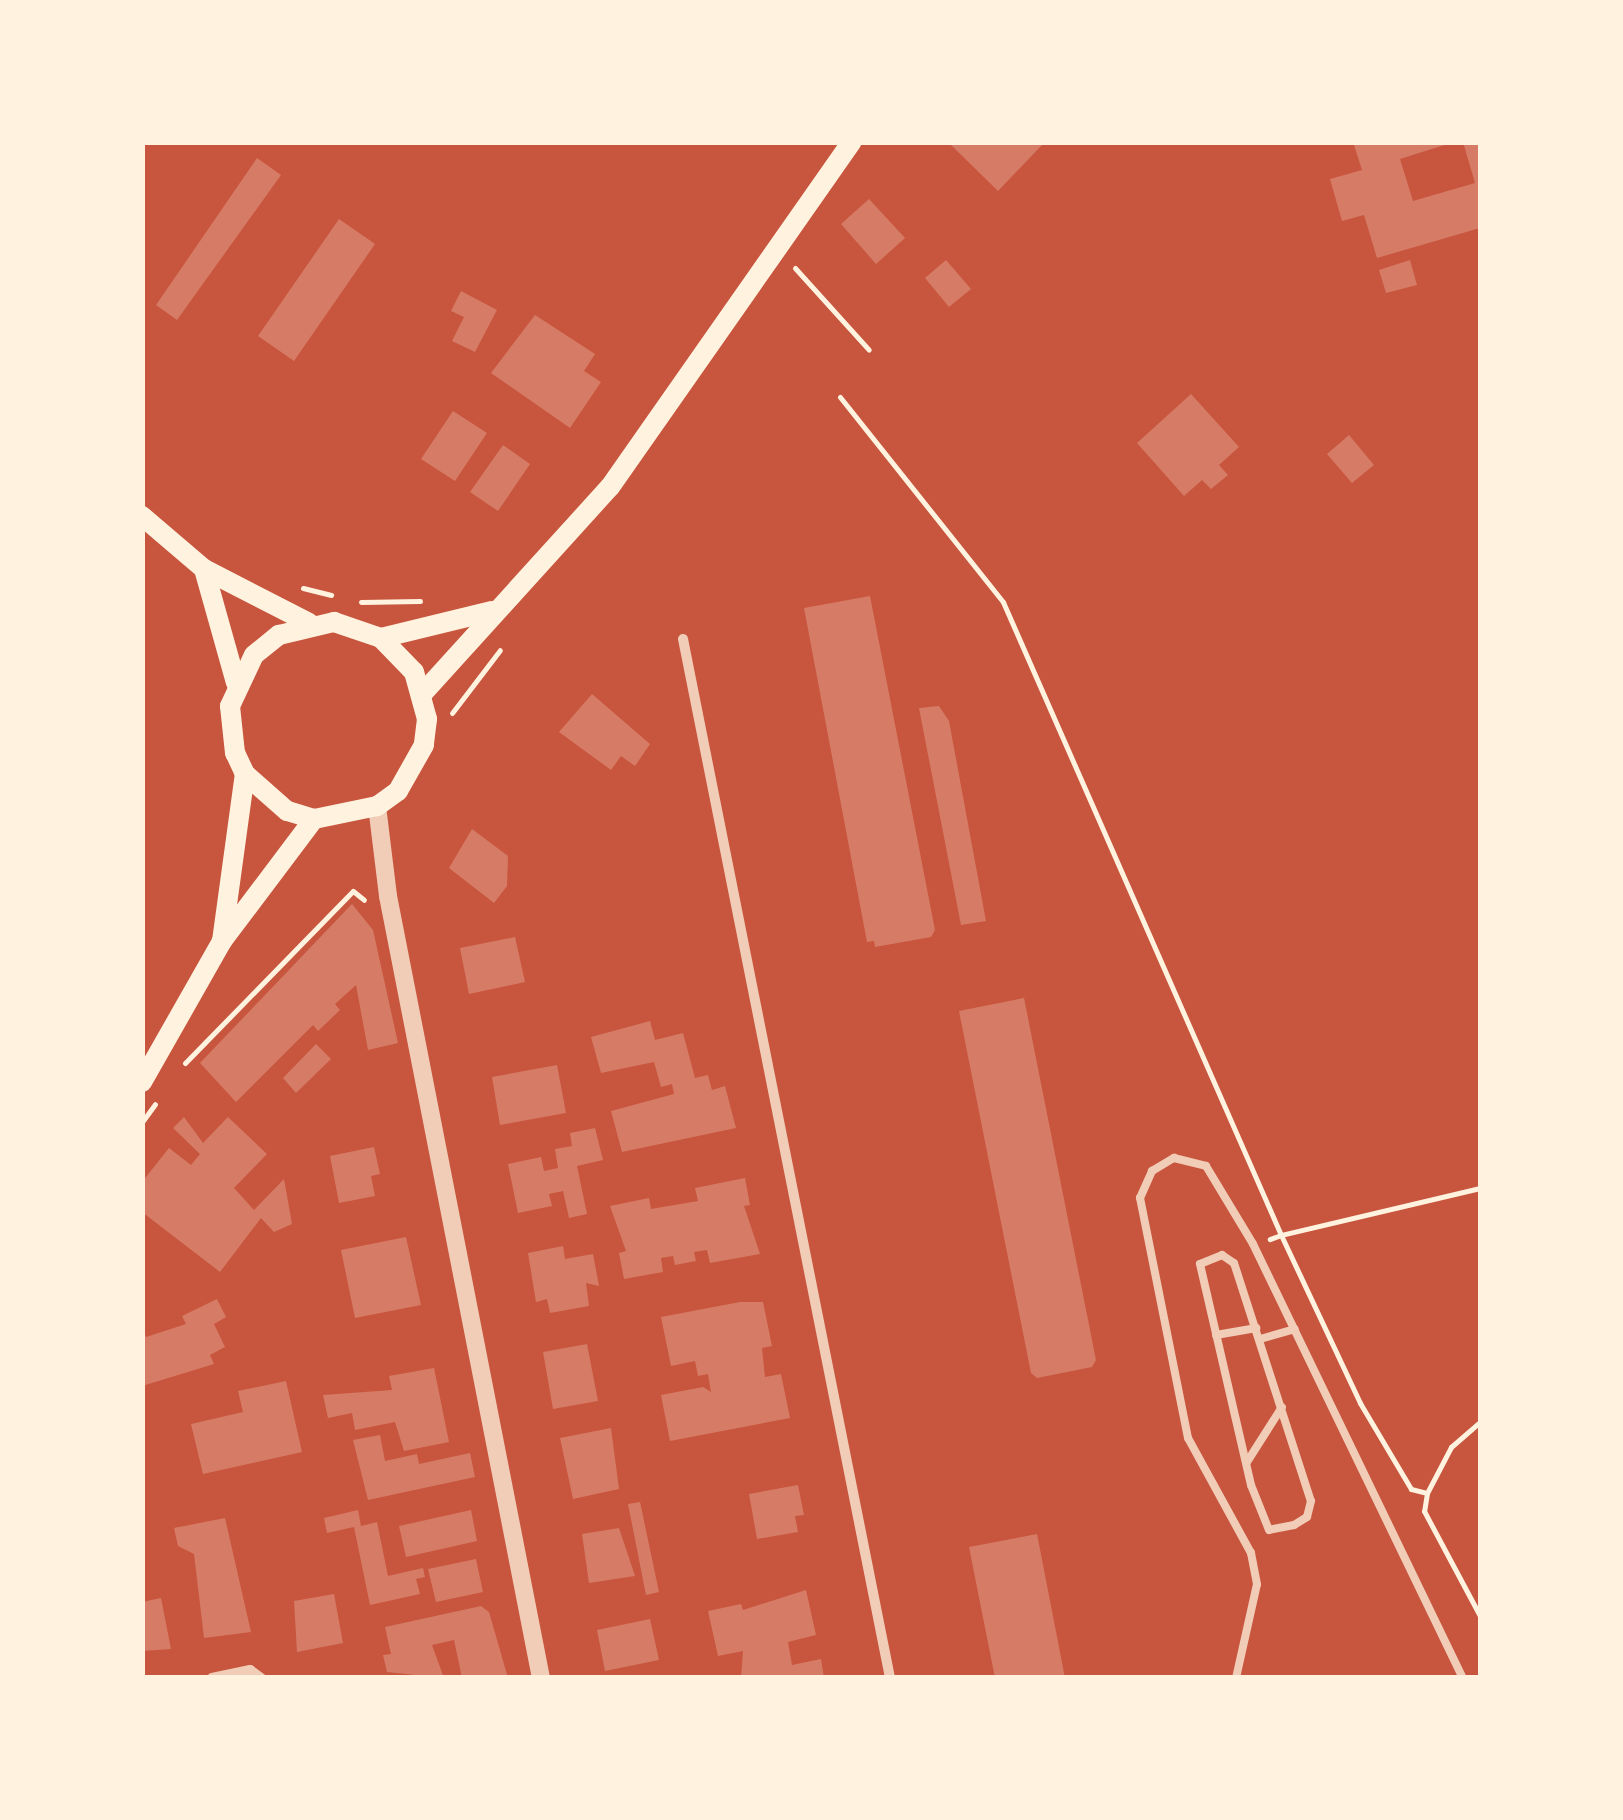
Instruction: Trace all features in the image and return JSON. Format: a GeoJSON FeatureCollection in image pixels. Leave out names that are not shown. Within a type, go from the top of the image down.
{"type":"FeatureCollection","features":[{"type":"Feature","properties":{"kind":"main road"},"geometry":{"type":"LineString","coordinates":[[423,693],[461,653],[492,611],[610,487],[852,142]]}},
{"type":"Feature","properties":{"kind":"main road"},"geometry":{"type":"LineString","coordinates":[[142,516],[204,568],[309,624],[359,627],[382,638],[414,672],[423,693],[424,746],[398,791],[378,806],[314,819],[287,811],[245,774]]}},
{"type":"Feature","properties":{"kind":"main road"},"geometry":{"type":"LineString","coordinates":[[204,568],[236,683],[230,730],[245,774],[222,941]]}},
{"type":"Feature","properties":{"kind":"main road"},"geometry":{"type":"LineString","coordinates":[[382,638],[492,611]]}},
{"type":"Feature","properties":{"kind":"main road"},"geometry":{"type":"LineString","coordinates":[[236,683],[266,645],[309,624]]}},
{"type":"Feature","properties":{"kind":"main road"},"geometry":{"type":"LineString","coordinates":[[142,1082],[222,941],[314,819]]}},
{"type":"Feature","properties":{"kind":"street"},"geometry":{"type":"LineString","coordinates":[[683,639],[890,1678]]}},
{"type":"Feature","properties":{"kind":"street"},"geometry":{"type":"LineString","coordinates":[[378,806],[388,896],[541,1678]]}},
{"type":"Feature","properties":{"kind":"street"},"geometry":{"type":"LineString","coordinates":[[212,1678],[250,1670],[261,1678]]}},
{"type":"Feature","properties":{"kind":"lane"},"geometry":{"type":"LineString","coordinates":[[1236,1678],[1257,1584],[1250,1553],[1188,1438],[1140,1198],[1152,1172],[1174,1158],[1206,1166],[1252,1244],[1463,1678]]}},
{"type":"Feature","properties":{"kind":"lane"},"geometry":{"type":"LineString","coordinates":[[1222,1255],[1234,1264],[1260,1339],[1311,1501],[1307,1517],[1268,1530],[1246,1464],[1216,1335],[1200,1264],[1222,1255]]}},
{"type":"Feature","properties":{"kind":"lane"},"geometry":{"type":"LineString","coordinates":[[1216,1335],[1256,1328]]}},
{"type":"Feature","properties":{"kind":"lane"},"geometry":{"type":"LineString","coordinates":[[1260,1339],[1295,1330]]}},
{"type":"Feature","properties":{"kind":"lane"},"geometry":{"type":"LineString","coordinates":[[1246,1464],[1282,1407]]}},
{"type":"Feature","properties":{"kind":"path"},"geometry":{"type":"LineString","coordinates":[[782,282],[804,250]]}},
{"type":"Feature","properties":{"kind":"path"},"geometry":{"type":"LineString","coordinates":[[793,266],[869,350]]}},
{"type":"Feature","properties":{"kind":"path"},"geometry":{"type":"LineString","coordinates":[[840,397],[1003,602],[1281,1235],[1397,1473],[1411,1489],[1427,1493]]}},
{"type":"Feature","properties":{"kind":"path"},"geometry":{"type":"LineString","coordinates":[[296,587],[361,602],[424,600],[439,622]]}},
{"type":"Feature","properties":{"kind":"path"},"geometry":{"type":"LineString","coordinates":[[450,726],[453,710],[503,646]]}},
{"type":"Feature","properties":{"kind":"path"},"geometry":{"type":"LineString","coordinates":[[461,653],[478,678]]}},
{"type":"Feature","properties":{"kind":"path"},"geometry":{"type":"LineString","coordinates":[[204,1037],[353,892],[366,902],[388,896]]}},
{"type":"Feature","properties":{"kind":"path"},"geometry":{"type":"LineString","coordinates":[[1252,1244],[1480,1188]]}},
{"type":"Feature","properties":{"kind":"path"},"geometry":{"type":"LineString","coordinates":[[1480,1422],[1451,1447],[1427,1493],[1424,1511],[1480,1616]]}},
{"type":"Feature","properties":{"kind":"building"},"geometry":{"type":"Polygon","coordinates":[[[948,142],[1039,142],[1042,145],[998,191],[948,142]]]}},
{"type":"Feature","properties":{"kind":"building"},"geometry":{"type":"Polygon","coordinates":[[[1353,142],[1454,142],[1400,159],[1413,201],[1475,183],[1463,142],[1480,142],[1480,228],[1377,258],[1364,215],[1342,221],[1330,179],[1362,170],[1353,142]]]}},
{"type":"Feature","properties":{"kind":"building"},"geometry":{"type":"Polygon","coordinates":[[[257,158],[281,175],[177,320],[156,305],[257,158]]]}},
{"type":"Feature","properties":{"kind":"building"},"geometry":{"type":"Polygon","coordinates":[[[869,199],[905,238],[876,264],[841,224],[869,199]]]}},
{"type":"Feature","properties":{"kind":"building"},"geometry":{"type":"Polygon","coordinates":[[[339,219],[375,244],[294,361],[258,336],[339,219]]]}},
{"type":"Feature","properties":{"kind":"building"},"geometry":{"type":"Polygon","coordinates":[[[946,260],[971,289],[949,307],[925,278],[946,260]]]}},
{"type":"Feature","properties":{"kind":"building"},"geometry":{"type":"Polygon","coordinates":[[[1410,260],[1417,285],[1386,293],[1379,270],[1410,260]]]}},
{"type":"Feature","properties":{"kind":"building"},"geometry":{"type":"Polygon","coordinates":[[[461,291],[497,310],[475,352],[452,341],[464,317],[451,311],[461,291]]]}},
{"type":"Feature","properties":{"kind":"building"},"geometry":{"type":"Polygon","coordinates":[[[535,315],[595,354],[584,371],[601,382],[570,428],[491,373],[535,315]]]}},
{"type":"Feature","properties":{"kind":"building"},"geometry":{"type":"Polygon","coordinates":[[[1191,394],[1239,447],[1219,465],[1228,475],[1211,489],[1202,480],[1184,496],[1137,443],[1191,394]]]}},
{"type":"Feature","properties":{"kind":"building"},"geometry":{"type":"Polygon","coordinates":[[[453,411],[487,433],[455,481],[421,459],[453,411]]]}},
{"type":"Feature","properties":{"kind":"building"},"geometry":{"type":"Polygon","coordinates":[[[1349,435],[1374,465],[1352,483],[1327,454],[1349,435]]]}},
{"type":"Feature","properties":{"kind":"building"},"geometry":{"type":"Polygon","coordinates":[[[503,445],[530,464],[498,511],[470,492],[503,445]]]}},
{"type":"Feature","properties":{"kind":"building"},"geometry":{"type":"Polygon","coordinates":[[[870,596],[935,930],[931,937],[875,947],[874,941],[867,942],[804,608],[870,596]]]}},
{"type":"Feature","properties":{"kind":"building"},"geometry":{"type":"Polygon","coordinates":[[[592,694],[650,744],[635,766],[621,756],[611,770],[559,732],[592,694]]]}},
{"type":"Feature","properties":{"kind":"building"},"geometry":{"type":"Polygon","coordinates":[[[939,706],[949,721],[986,921],[961,925],[919,708],[939,706]]]}},
{"type":"Feature","properties":{"kind":"building"},"geometry":{"type":"Polygon","coordinates":[[[472,829],[508,856],[507,886],[494,903],[449,868],[472,829]]]}},
{"type":"Feature","properties":{"kind":"building"},"geometry":{"type":"Polygon","coordinates":[[[352,904],[373,930],[398,1043],[368,1050],[356,985],[335,1004],[340,1010],[318,1031],[313,1025],[236,1102],[200,1063],[352,904]]]}},
{"type":"Feature","properties":{"kind":"building"},"geometry":{"type":"Polygon","coordinates":[[[515,937],[525,982],[469,994],[460,948],[515,937]]]}},
{"type":"Feature","properties":{"kind":"building"},"geometry":{"type":"Polygon","coordinates":[[[1024,998],[1096,1360],[1092,1367],[1037,1378],[1031,1373],[959,1011],[1024,998]]]}},
{"type":"Feature","properties":{"kind":"building"},"geometry":{"type":"Polygon","coordinates":[[[650,1021],[655,1040],[683,1033],[695,1078],[708,1075],[712,1090],[725,1086],[736,1128],[622,1152],[611,1111],[674,1094],[672,1084],[661,1087],[654,1062],[601,1073],[591,1037],[650,1021]]]}},
{"type":"Feature","properties":{"kind":"building"},"geometry":{"type":"Polygon","coordinates":[[[316,1044],[331,1059],[296,1093],[283,1078],[316,1044]]]}},
{"type":"Feature","properties":{"kind":"building"},"geometry":{"type":"Polygon","coordinates":[[[557,1065],[566,1113],[500,1125],[492,1077],[557,1065]]]}},
{"type":"Feature","properties":{"kind":"building"},"geometry":{"type":"Polygon","coordinates":[[[184,1117],[203,1143],[228,1117],[267,1154],[234,1188],[254,1210],[284,1179],[292,1224],[274,1232],[261,1218],[220,1272],[142,1212],[142,1182],[169,1148],[191,1165],[200,1154],[173,1128],[184,1117]]]}},
{"type":"Feature","properties":{"kind":"building"},"geometry":{"type":"Polygon","coordinates":[[[595,1128],[603,1160],[577,1166],[587,1214],[569,1218],[563,1191],[549,1194],[552,1206],[518,1213],[508,1164],[541,1157],[544,1171],[558,1168],[555,1149],[572,1146],[570,1133],[595,1128]]]}},
{"type":"Feature","properties":{"kind":"building"},"geometry":{"type":"Polygon","coordinates":[[[374,1147],[380,1174],[371,1176],[375,1196],[339,1203],[330,1156],[374,1147]]]}},
{"type":"Feature","properties":{"kind":"building"},"geometry":{"type":"Polygon","coordinates":[[[745,1178],[750,1205],[744,1206],[760,1254],[710,1263],[707,1250],[694,1252],[696,1261],[675,1265],[673,1256],[661,1258],[663,1272],[624,1279],[619,1253],[626,1251],[610,1206],[649,1198],[651,1209],[698,1201],[695,1188],[745,1178]]]}},
{"type":"Feature","properties":{"kind":"building"},"geometry":{"type":"Polygon","coordinates":[[[406,1237],[421,1305],[355,1318],[341,1250],[406,1237]]]}},
{"type":"Feature","properties":{"kind":"building"},"geometry":{"type":"Polygon","coordinates":[[[563,1246],[565,1259],[593,1254],[599,1286],[586,1283],[589,1306],[550,1313],[547,1299],[536,1302],[528,1253],[563,1246]]]}},
{"type":"Feature","properties":{"kind":"building"},"geometry":{"type":"Polygon","coordinates":[[[217,1299],[226,1317],[214,1324],[225,1347],[210,1355],[214,1364],[142,1386],[142,1329],[146,1337],[186,1324],[182,1316],[217,1299]]]}},
{"type":"Feature","properties":{"kind":"building"},"geometry":{"type":"Polygon","coordinates":[[[740,1302],[763,1302],[772,1346],[762,1348],[765,1377],[781,1374],[790,1418],[670,1441],[661,1395],[703,1387],[711,1392],[708,1374],[698,1376],[695,1361],[671,1366],[661,1317],[740,1302]]]}},
{"type":"Feature","properties":{"kind":"building"},"geometry":{"type":"Polygon","coordinates":[[[587,1344],[598,1401],[553,1409],[543,1352],[587,1344]]]}},
{"type":"Feature","properties":{"kind":"building"},"geometry":{"type":"Polygon","coordinates":[[[434,1368],[449,1442],[404,1451],[395,1422],[355,1430],[352,1413],[328,1418],[323,1395],[392,1390],[389,1376],[434,1368]]]}},
{"type":"Feature","properties":{"kind":"building"},"geometry":{"type":"Polygon","coordinates":[[[286,1381],[302,1452],[203,1474],[191,1424],[243,1412],[238,1391],[286,1381]]]}},
{"type":"Feature","properties":{"kind":"building"},"geometry":{"type":"Polygon","coordinates":[[[611,1428],[619,1489],[573,1499],[560,1438],[611,1428]]]}},
{"type":"Feature","properties":{"kind":"building"},"geometry":{"type":"Polygon","coordinates":[[[380,1435],[385,1461],[417,1454],[419,1464],[470,1453],[475,1477],[368,1500],[353,1440],[380,1435]]]}},
{"type":"Feature","properties":{"kind":"building"},"geometry":{"type":"Polygon","coordinates":[[[798,1485],[804,1515],[795,1516],[798,1532],[757,1539],[749,1494],[798,1485]]]}},
{"type":"Feature","properties":{"kind":"building"},"geometry":{"type":"Polygon","coordinates":[[[640,1502],[659,1592],[646,1595],[628,1504],[640,1502]]]}},
{"type":"Feature","properties":{"kind":"building"},"geometry":{"type":"Polygon","coordinates":[[[358,1510],[361,1526],[377,1522],[388,1576],[423,1568],[425,1577],[416,1579],[420,1594],[370,1605],[354,1527],[327,1533],[324,1518],[358,1510]]]}},
{"type":"Feature","properties":{"kind":"building"},"geometry":{"type":"Polygon","coordinates":[[[471,1510],[477,1541],[406,1557],[399,1526],[471,1510]]]}},
{"type":"Feature","properties":{"kind":"building"},"geometry":{"type":"Polygon","coordinates":[[[225,1518],[251,1632],[204,1638],[194,1554],[178,1546],[174,1528],[225,1518]]]}},
{"type":"Feature","properties":{"kind":"building"},"geometry":{"type":"Polygon","coordinates":[[[619,1528],[635,1576],[589,1583],[582,1534],[619,1528]]]}},
{"type":"Feature","properties":{"kind":"building"},"geometry":{"type":"Polygon","coordinates":[[[1037,1534],[1065,1678],[995,1678],[969,1547],[1037,1534]]]}},
{"type":"Feature","properties":{"kind":"building"},"geometry":{"type":"Polygon","coordinates":[[[476,1559],[483,1592],[436,1602],[428,1569],[476,1559]]]}},
{"type":"Feature","properties":{"kind":"building"},"geometry":{"type":"Polygon","coordinates":[[[806,1590],[816,1635],[788,1642],[792,1665],[821,1659],[824,1678],[741,1678],[743,1651],[718,1656],[708,1611],[741,1604],[743,1610],[806,1590]]]}},
{"type":"Feature","properties":{"kind":"building"},"geometry":{"type":"Polygon","coordinates":[[[334,1594],[343,1643],[297,1652],[294,1601],[334,1594]]]}},
{"type":"Feature","properties":{"kind":"building"},"geometry":{"type":"Polygon","coordinates":[[[161,1598],[171,1649],[142,1651],[142,1602],[161,1598]]]}},
{"type":"Feature","properties":{"kind":"building"},"geometry":{"type":"Polygon","coordinates":[[[481,1606],[489,1612],[508,1678],[462,1678],[454,1640],[432,1645],[444,1678],[387,1672],[383,1655],[391,1654],[385,1627],[481,1606]]]}},
{"type":"Feature","properties":{"kind":"building"},"geometry":{"type":"Polygon","coordinates":[[[650,1619],[659,1660],[605,1671],[597,1630],[650,1619]]]}}]}
